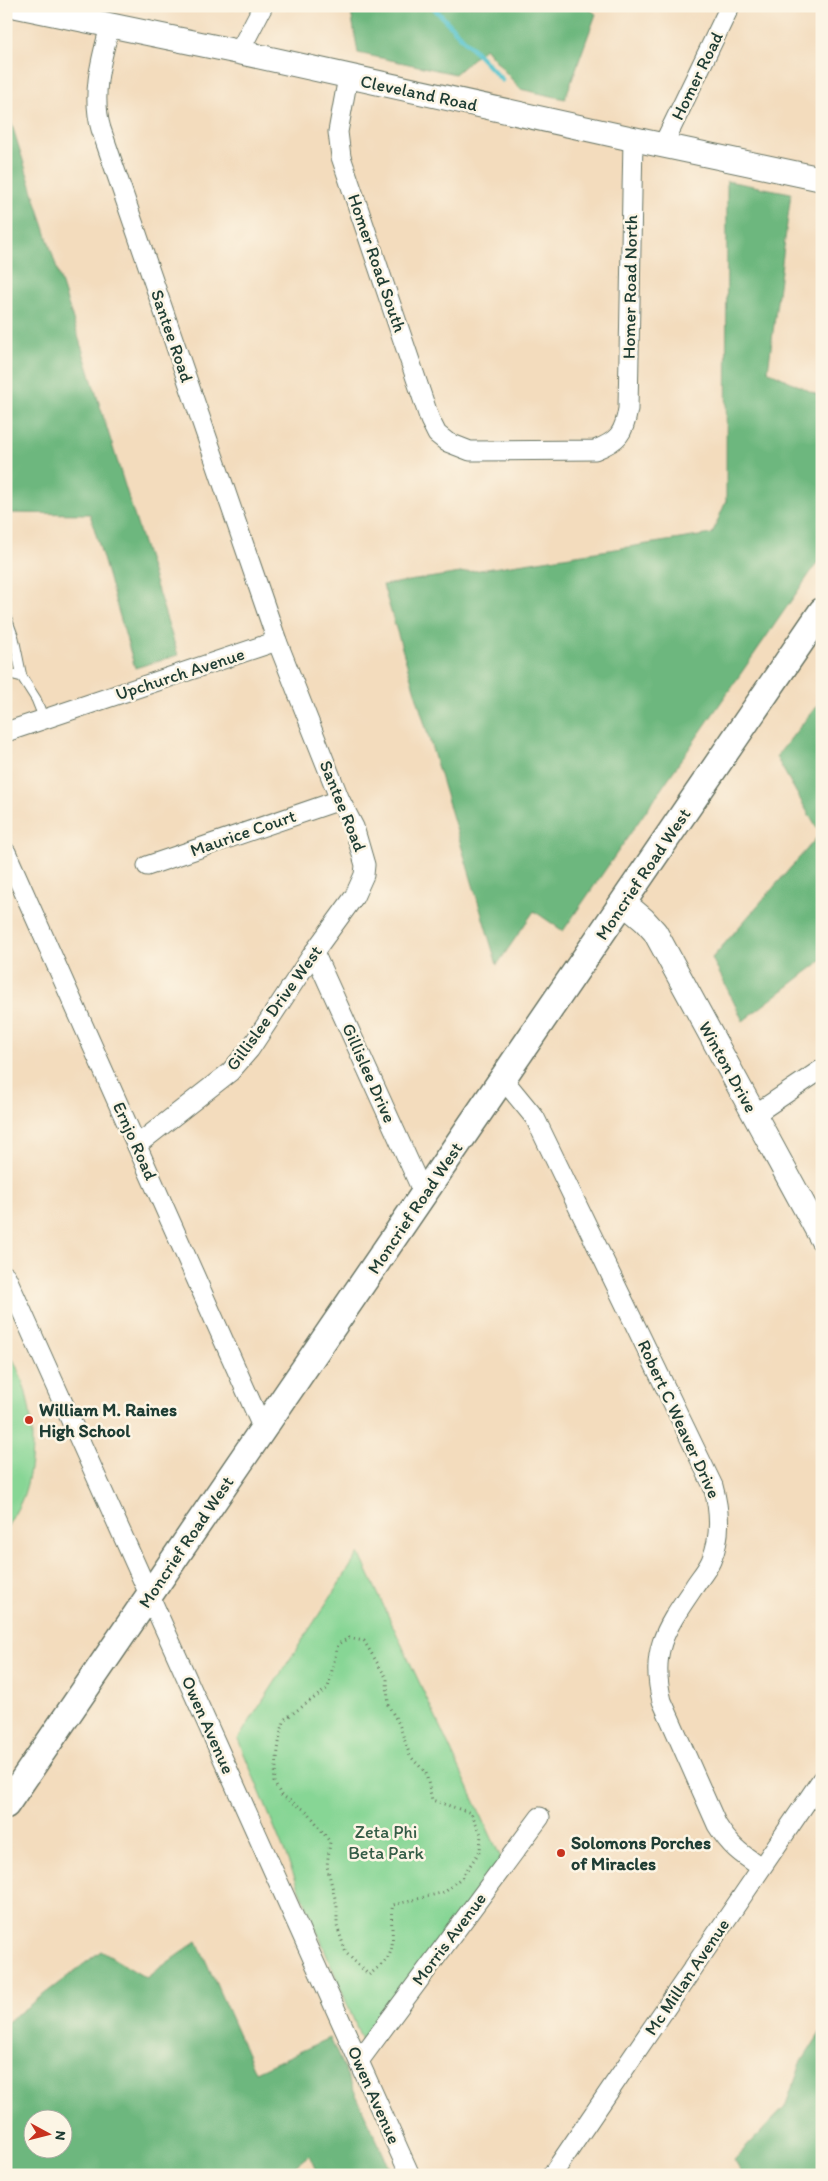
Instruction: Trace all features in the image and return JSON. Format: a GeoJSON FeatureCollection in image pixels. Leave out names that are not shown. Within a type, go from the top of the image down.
{"type":"FeatureCollection","features":[{"type":"Feature","properties":{"kind":"main road","name":"Moncrief Road West"},"geometry":{"type":"LineString","coordinates":[[6,1805],[624,903],[818,624]]}},
{"type":"Feature","properties":{"kind":"street","name":"Cleveland Road"},"geometry":{"type":"LineString","coordinates":[[17,6],[239,52],[822,179]]}},
{"type":"Feature","properties":{"kind":"street"},"geometry":{"type":"LineString","coordinates":[[239,52],[263,6]]}},
{"type":"Feature","properties":{"kind":"street","name":"Homer Road"},"geometry":{"type":"LineString","coordinates":[[663,145],[730,6]]}},
{"type":"Feature","properties":{"kind":"street","name":"Santee Road"},"geometry":{"type":"LineString","coordinates":[[110,26],[96,92],[96,112],[277,642],[340,800],[354,827],[366,865],[364,875],[354,897]]}},
{"type":"Feature","properties":{"kind":"street","name":"Homer Road South"},"geometry":{"type":"LineString","coordinates":[[348,77],[338,132],[341,157],[430,420],[437,434],[447,442],[470,451],[595,450],[610,444],[620,434]]}},
{"type":"Feature","properties":{"kind":"street","name":"Homer Road North"},"geometry":{"type":"LineString","coordinates":[[620,434],[626,423],[628,409],[633,139]]}},
{"type":"Feature","properties":{"kind":"street","name":"Upchurch Avenue"},"geometry":{"type":"LineString","coordinates":[[6,732],[277,642]]}},
{"type":"Feature","properties":{"kind":"street","name":"Maurice Court"},"geometry":{"type":"LineString","coordinates":[[147,866],[340,800]]}},
{"type":"Feature","properties":{"kind":"street","name":"Ernjo Road"},"geometry":{"type":"LineString","coordinates":[[6,852],[263,1429]]}},
{"type":"Feature","properties":{"kind":"street","name":"Gillislee Drive West"},"geometry":{"type":"LineString","coordinates":[[137,1145],[230,1072],[250,1049],[314,952],[354,897]]}},
{"type":"Feature","properties":{"kind":"street","name":"Winton Drive"},"geometry":{"type":"LineString","coordinates":[[624,903],[644,920],[654,932],[822,1239]]}},
{"type":"Feature","properties":{"kind":"street","name":"Gillislee Drive"},"geometry":{"type":"LineString","coordinates":[[314,952],[424,1195]]}},
{"type":"Feature","properties":{"kind":"street"},"geometry":{"type":"LineString","coordinates":[[754,1115],[822,1069]]}},
{"type":"Feature","properties":{"kind":"street","name":"Robert C Weaver Drive"},"geometry":{"type":"LineString","coordinates":[[503,1080],[535,1118],[713,1486],[719,1508],[719,1527],[716,1545],[710,1562],[666,1628],[660,1646],[658,1686],[662,1701],[727,1842],[761,1868]]}},
{"type":"Feature","properties":{"kind":"street","name":"Owen Avenue"},"geometry":{"type":"LineString","coordinates":[[6,1276],[410,2175]]}},
{"type":"Feature","properties":{"kind":"street","name":"Mc Millan Avenue"},"geometry":{"type":"LineString","coordinates":[[552,2175],[822,1779]]}},
{"type":"Feature","properties":{"kind":"street","name":"Morris Avenue"},"geometry":{"type":"LineString","coordinates":[[359,2061],[540,1818]]}},
{"type":"Feature","properties":{"kind":"lane"},"geometry":{"type":"LineString","coordinates":[[6,616],[14,638],[22,677],[36,699],[44,719]]}},
{"type":"Feature","properties":{"kind":"lane"},"geometry":{"type":"LineString","coordinates":[[6,673],[22,677]]}},
{"type":"Feature","properties":{"kind":"path"},"geometry":{"type":"LineString","coordinates":[[349,1638],[364,1641],[387,1679],[388,1705],[399,1724],[410,1756],[426,1773],[432,1800],[471,1813],[480,1834],[480,1851],[462,1877],[445,1892],[393,1905],[390,1914],[393,1937],[388,1958],[369,1975],[346,1953],[337,1926],[337,1906],[327,1866],[330,1842],[308,1812],[281,1795],[274,1782],[280,1735],[285,1719],[328,1688],[338,1644],[349,1638]]}},
{"type":"Feature","properties":{"kind":"green space"},"geometry":{"type":"Polygon","coordinates":[[[350,6],[585,6],[596,14],[565,99],[520,89],[485,48],[455,74],[358,53],[350,6]]]}},
{"type":"Feature","properties":{"kind":"green space"},"geometry":{"type":"Polygon","coordinates":[[[6,106],[178,655],[135,668],[90,514],[6,513],[6,106]]]}},
{"type":"Feature","properties":{"kind":"green space"},"geometry":{"type":"Polygon","coordinates":[[[727,181],[791,193],[768,371],[822,397],[822,556],[563,931],[534,911],[497,965],[383,585],[712,534],[726,501],[727,181]]]}},
{"type":"Feature","properties":{"kind":"green space"},"geometry":{"type":"Polygon","coordinates":[[[822,699],[822,960],[743,1021],[712,958],[820,834],[776,757],[822,699]]]}},
{"type":"Feature","properties":{"kind":"green space"},"geometry":{"type":"Polygon","coordinates":[[[6,1348],[15,1363],[28,1399],[32,1438],[29,1477],[24,1494],[6,1529],[6,1348]]]}},
{"type":"Feature","properties":{"kind":"green space","name":"Zeta Phi Beta Park"},"geometry":{"type":"Polygon","coordinates":[[[359,1553],[502,1860],[364,2045],[238,1739],[359,1553]]]}},
{"type":"Feature","properties":{"kind":"green space"},"geometry":{"type":"Polygon","coordinates":[[[197,1941],[255,2072],[330,2038],[393,2175],[318,2175],[309,2155],[284,2175],[6,2175],[6,2023],[101,1951],[146,1978],[197,1941]]]}},
{"type":"Feature","properties":{"kind":"green space"},"geometry":{"type":"Polygon","coordinates":[[[822,2030],[822,2175],[743,2175],[734,2160],[785,2107],[801,2063],[822,2030]]]}},
{"type":"Feature","properties":{"kind":"waterway"},"geometry":{"type":"LineString","coordinates":[[432,6],[502,80]]}},
{"type":"Feature","properties":{"kind":"place","name":"William M. Raines High School"},"geometry":{"type":"Point","coordinates":[29,1420]}},
{"type":"Feature","properties":{"kind":"place","name":"Solomons Porches of Miracles"},"geometry":{"type":"Point","coordinates":[561,1853]}}]}
